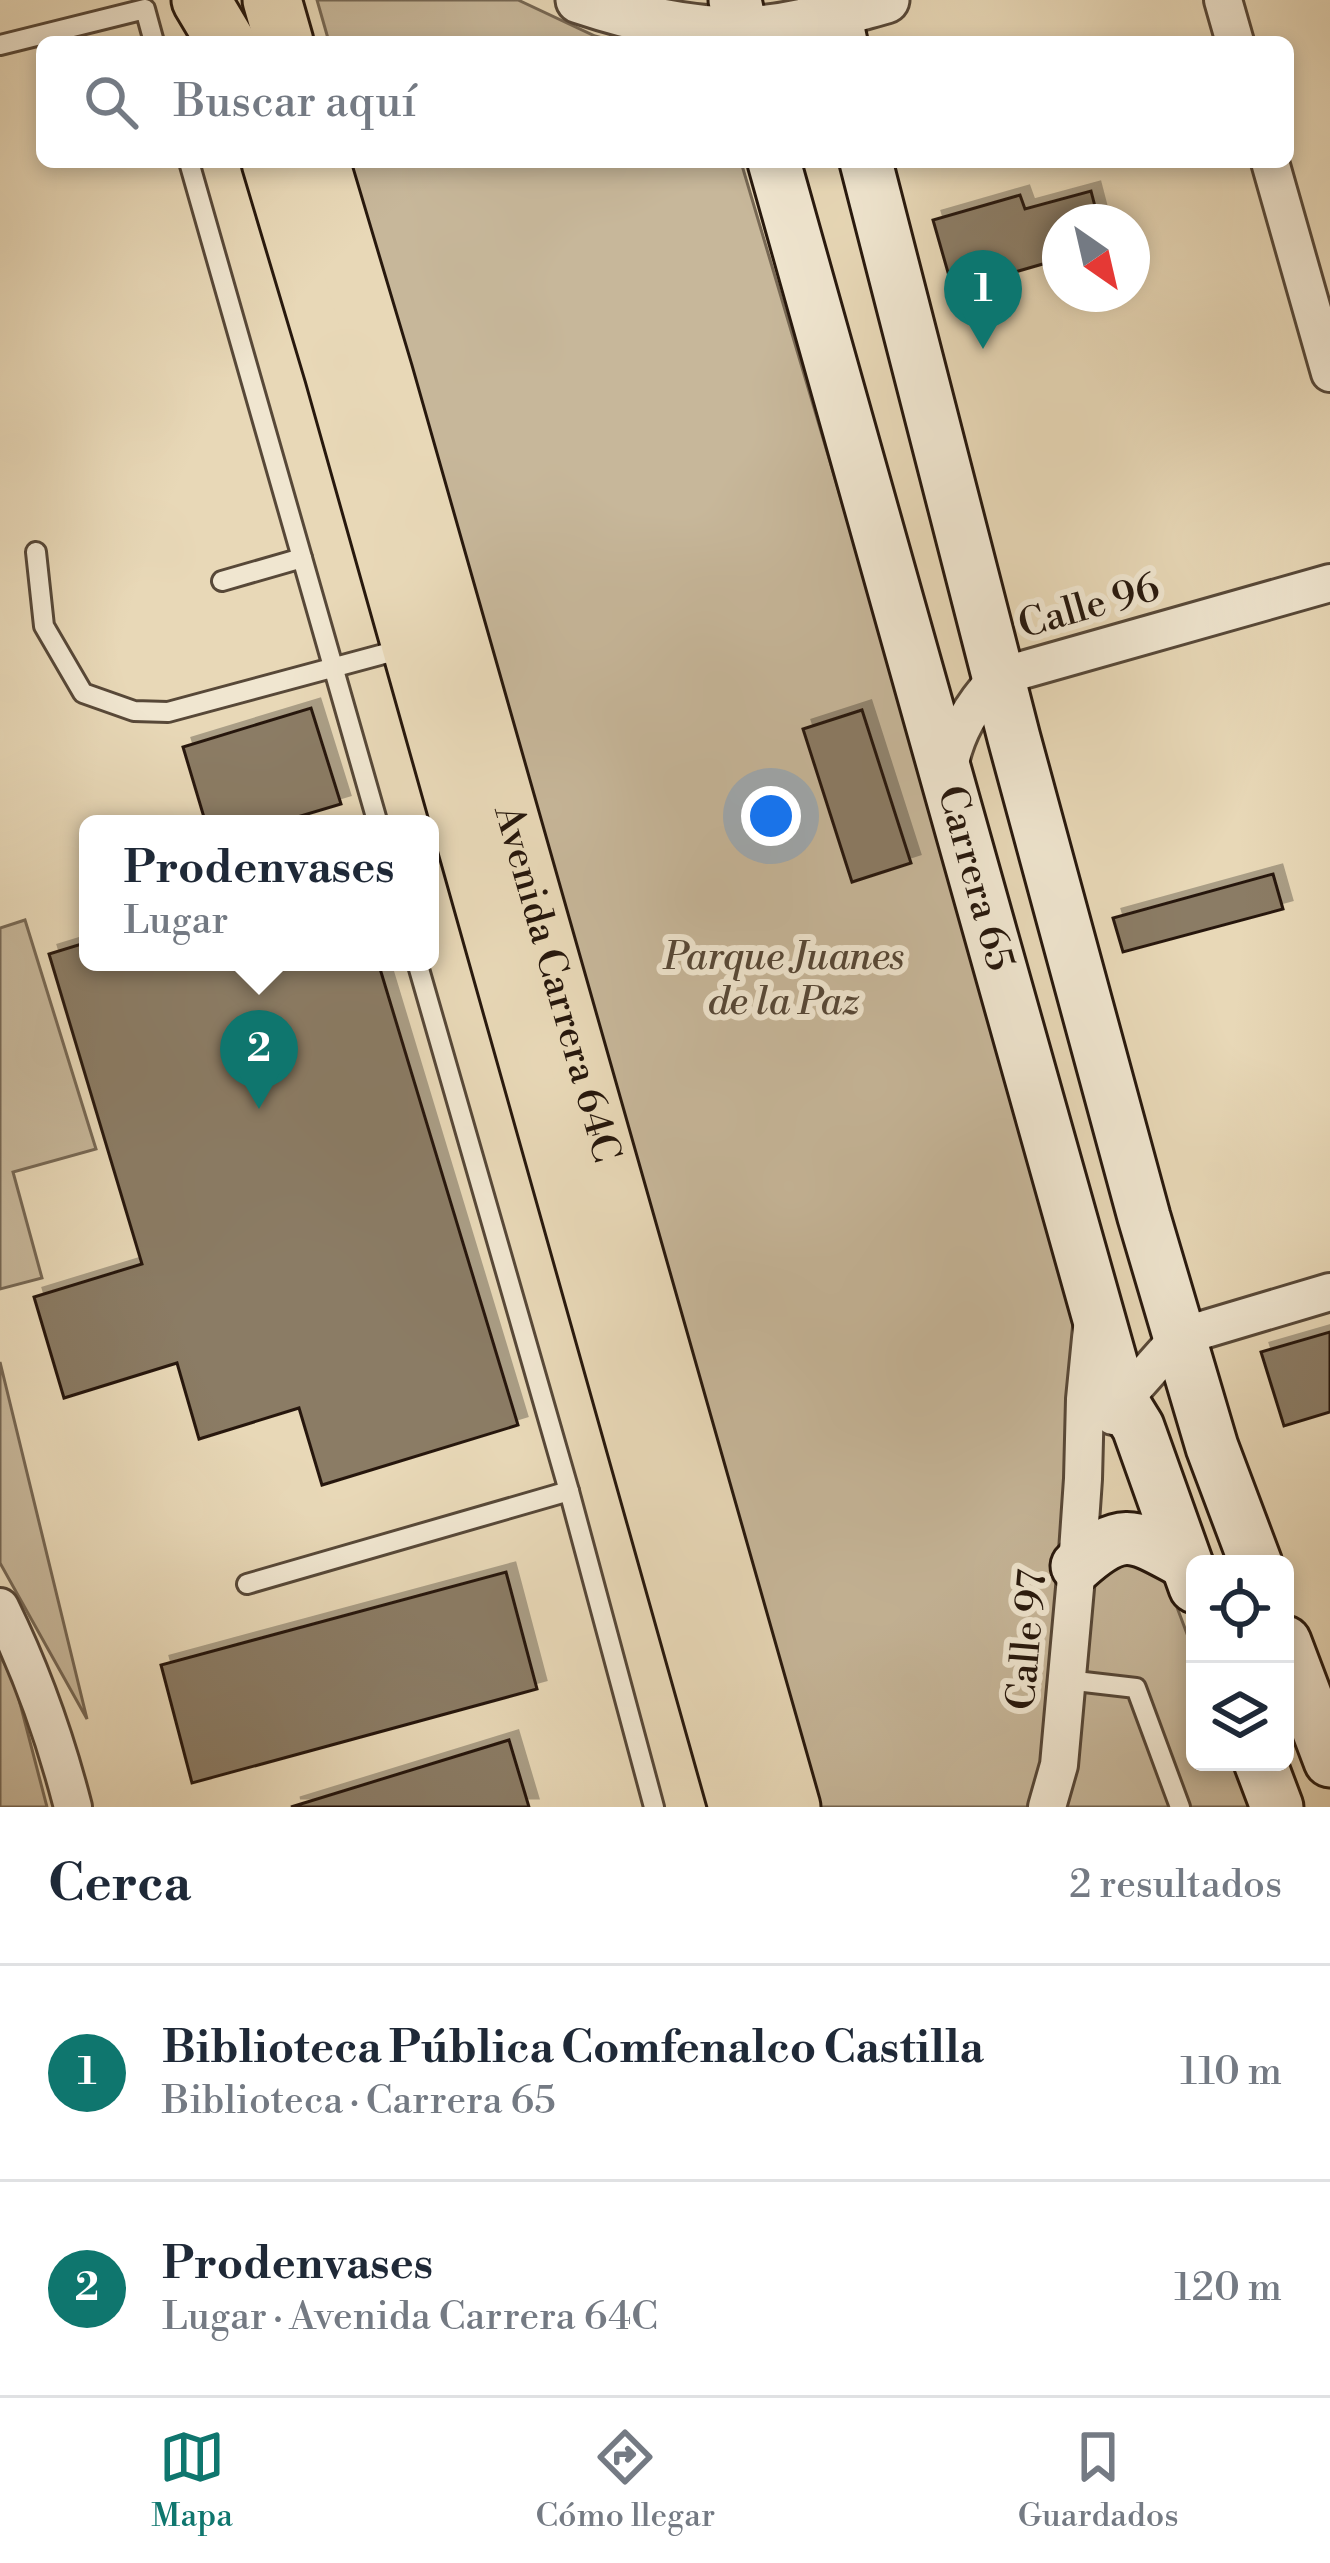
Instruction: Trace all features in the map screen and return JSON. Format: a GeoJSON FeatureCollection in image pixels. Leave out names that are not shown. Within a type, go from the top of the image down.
{"type":"FeatureCollection","features":[{"type":"Feature","properties":{"kind":"main road"},"geometry":{"type":"LineString","coordinates":[[201,0],[227,36]]}},
{"type":"Feature","properties":{"kind":"main road"},"geometry":{"type":"LineString","coordinates":[[223,0],[230,36]]}},
{"type":"Feature","properties":{"kind":"main road"},"geometry":{"type":"LineString","coordinates":[[272,0],[282,36]]}},
{"type":"Feature","properties":{"kind":"main road","name":"Avenida Carrera 64C"},"geometry":{"type":"LineString","coordinates":[[273,168],[737,1807]]}},
{"type":"Feature","properties":{"kind":"main road","name":"Avenida Carrera 64C"},"geometry":{"type":"LineString","coordinates":[[322,168],[790,1807]]}},
{"type":"Feature","properties":{"kind":"main road","name":"Carrera 65"},"geometry":{"type":"LineString","coordinates":[[776,168],[1122,1401],[1138,1427],[1186,1561]]}},
{"type":"Feature","properties":{"kind":"main road","name":"Carrera 65"},"geometry":{"type":"LineString","coordinates":[[868,168],[998,676],[1179,1337],[1212,1447],[1253,1555]]}},
{"type":"Feature","properties":{"kind":"main road"},"geometry":{"type":"LineString","coordinates":[[1077,1240],[1118,1296],[1179,1337]]}},
{"type":"Feature","properties":{"kind":"main road"},"geometry":{"type":"LineString","coordinates":[[1077,1566],[1099,1546],[1129,1538],[1148,1543],[1186,1571]]}},
{"type":"Feature","properties":{"kind":"main road"},"geometry":{"type":"LineString","coordinates":[[1293,1663],[1330,1761]]}},
{"type":"Feature","properties":{"kind":"main road"},"geometry":{"type":"LineString","coordinates":[[1263,1771],[1277,1807]]}},
{"type":"Feature","properties":{"kind":"street"},"geometry":{"type":"LineString","coordinates":[[579,0],[674,24],[836,19],[886,0]]}},
{"type":"Feature","properties":{"kind":"street"},"geometry":{"type":"LineString","coordinates":[[1223,0],[1233,36]]}},
{"type":"Feature","properties":{"kind":"street"},"geometry":{"type":"LineString","coordinates":[[1272,168],[1330,373]]}},
{"type":"Feature","properties":{"kind":"street","name":"Calle 96"},"geometry":{"type":"LineString","coordinates":[[951,794],[947,771],[962,723],[998,676],[1330,584]]}},
{"type":"Feature","properties":{"kind":"street"},"geometry":{"type":"LineString","coordinates":[[1179,1337],[1330,1292]]}},
{"type":"Feature","properties":{"kind":"street","name":"Calle 97"},"geometry":{"type":"LineString","coordinates":[[1047,1807],[1059,1765],[1095,1304]]}},
{"type":"Feature","properties":{"kind":"street","name":"Calle 97"},"geometry":{"type":"LineString","coordinates":[[1083,1479],[1122,1401],[1179,1337]]}},
{"type":"Feature","properties":{"kind":"street"},"geometry":{"type":"LineString","coordinates":[[0,1607],[36,1685],[73,1807]]}},
{"type":"Feature","properties":{"kind":"lane"},"geometry":{"type":"LineString","coordinates":[[36,36],[145,9],[152,36]]}},
{"type":"Feature","properties":{"kind":"lane"},"geometry":{"type":"LineString","coordinates":[[0,45],[36,36]]}},
{"type":"Feature","properties":{"kind":"lane"},"geometry":{"type":"LineString","coordinates":[[191,168],[375,815]]}},
{"type":"Feature","properties":{"kind":"lane"},"geometry":{"type":"LineString","coordinates":[[36,552],[44,626],[83,693],[134,711],[168,712],[410,646]]}},
{"type":"Feature","properties":{"kind":"lane"},"geometry":{"type":"LineString","coordinates":[[222,581],[302,558]]}},
{"type":"Feature","properties":{"kind":"lane"},"geometry":{"type":"LineString","coordinates":[[420,971],[655,1807]]}},
{"type":"Feature","properties":{"kind":"lane"},"geometry":{"type":"LineString","coordinates":[[247,1584],[569,1491]]}},
{"type":"Feature","properties":{"kind":"lane"},"geometry":{"type":"LineString","coordinates":[[1067,1680],[1136,1688],[1180,1807]]}},
{"type":"Feature","properties":{"kind":"green space"},"geometry":{"type":"Polygon","coordinates":[[[317,0],[518,0],[595,36],[327,36],[317,0]]]}},
{"type":"Feature","properties":{"kind":"green space","name":"Parque Juanes de la Paz"},"geometry":{"type":"Polygon","coordinates":[[[340,168],[743,168],[970,933],[1074,1324],[1065,1552],[1158,1557],[1186,1631],[1186,1771],[1238,1771],[1252,1807],[813,1807],[340,168]]]}},
{"type":"Feature","properties":{"kind":"green space"},"geometry":{"type":"Polygon","coordinates":[[[25,920],[96,1149],[13,1172],[42,1278],[0,1289],[0,928],[25,920]]]}},
{"type":"Feature","properties":{"kind":"green space"},"geometry":{"type":"Polygon","coordinates":[[[0,1362],[87,1719],[0,1563],[0,1362]]]}},
{"type":"Feature","properties":{"kind":"green space"},"geometry":{"type":"Polygon","coordinates":[[[0,1655],[15,1684],[47,1807],[0,1807],[0,1655]]]}},
{"type":"Feature","properties":{"kind":"building"},"geometry":{"type":"Polygon","coordinates":[[[1091,191],[1094,204],[1043,204],[1091,191]]]}},
{"type":"Feature","properties":{"kind":"building"},"geometry":{"type":"Polygon","coordinates":[[[1020,195],[1025,209],[1042,204],[1042,264],[953,290],[933,220],[1020,195]]]}},
{"type":"Feature","properties":{"kind":"building"},"geometry":{"type":"Polygon","coordinates":[[[311,708],[341,804],[304,815],[203,815],[183,747],[311,708]]]}},
{"type":"Feature","properties":{"kind":"building"},"geometry":{"type":"Polygon","coordinates":[[[862,710],[911,863],[852,882],[803,729],[862,710]]]}},
{"type":"Feature","properties":{"kind":"building"},"geometry":{"type":"Polygon","coordinates":[[[1273,874],[1283,909],[1123,952],[1113,918],[1273,874]]]}},
{"type":"Feature","properties":{"kind":"building"},"geometry":{"type":"Polygon","coordinates":[[[79,945],[79,971],[381,971],[518,1425],[322,1485],[299,1408],[199,1439],[177,1363],[64,1398],[34,1297],[142,1264],[49,954],[79,945]]]}},
{"type":"Feature","properties":{"kind":"building"},"geometry":{"type":"Polygon","coordinates":[[[1330,1332],[1330,1412],[1284,1426],[1261,1352],[1330,1332]]]}},
{"type":"Feature","properties":{"kind":"building"},"geometry":{"type":"Polygon","coordinates":[[[506,1572],[537,1689],[192,1783],[161,1665],[506,1572]]]}},
{"type":"Feature","properties":{"kind":"building"},"geometry":{"type":"Polygon","coordinates":[[[509,1740],[529,1807],[291,1807],[509,1740]]]}},
{"type":"Feature","properties":{"kind":"place","name":"Biblioteca Pública Comfenalco Castilla"},"geometry":{"type":"Point","coordinates":[983,349]}},
{"type":"Feature","properties":{"kind":"place","name":"Prodenvases"},"geometry":{"type":"Point","coordinates":[259,1109]}}]}
